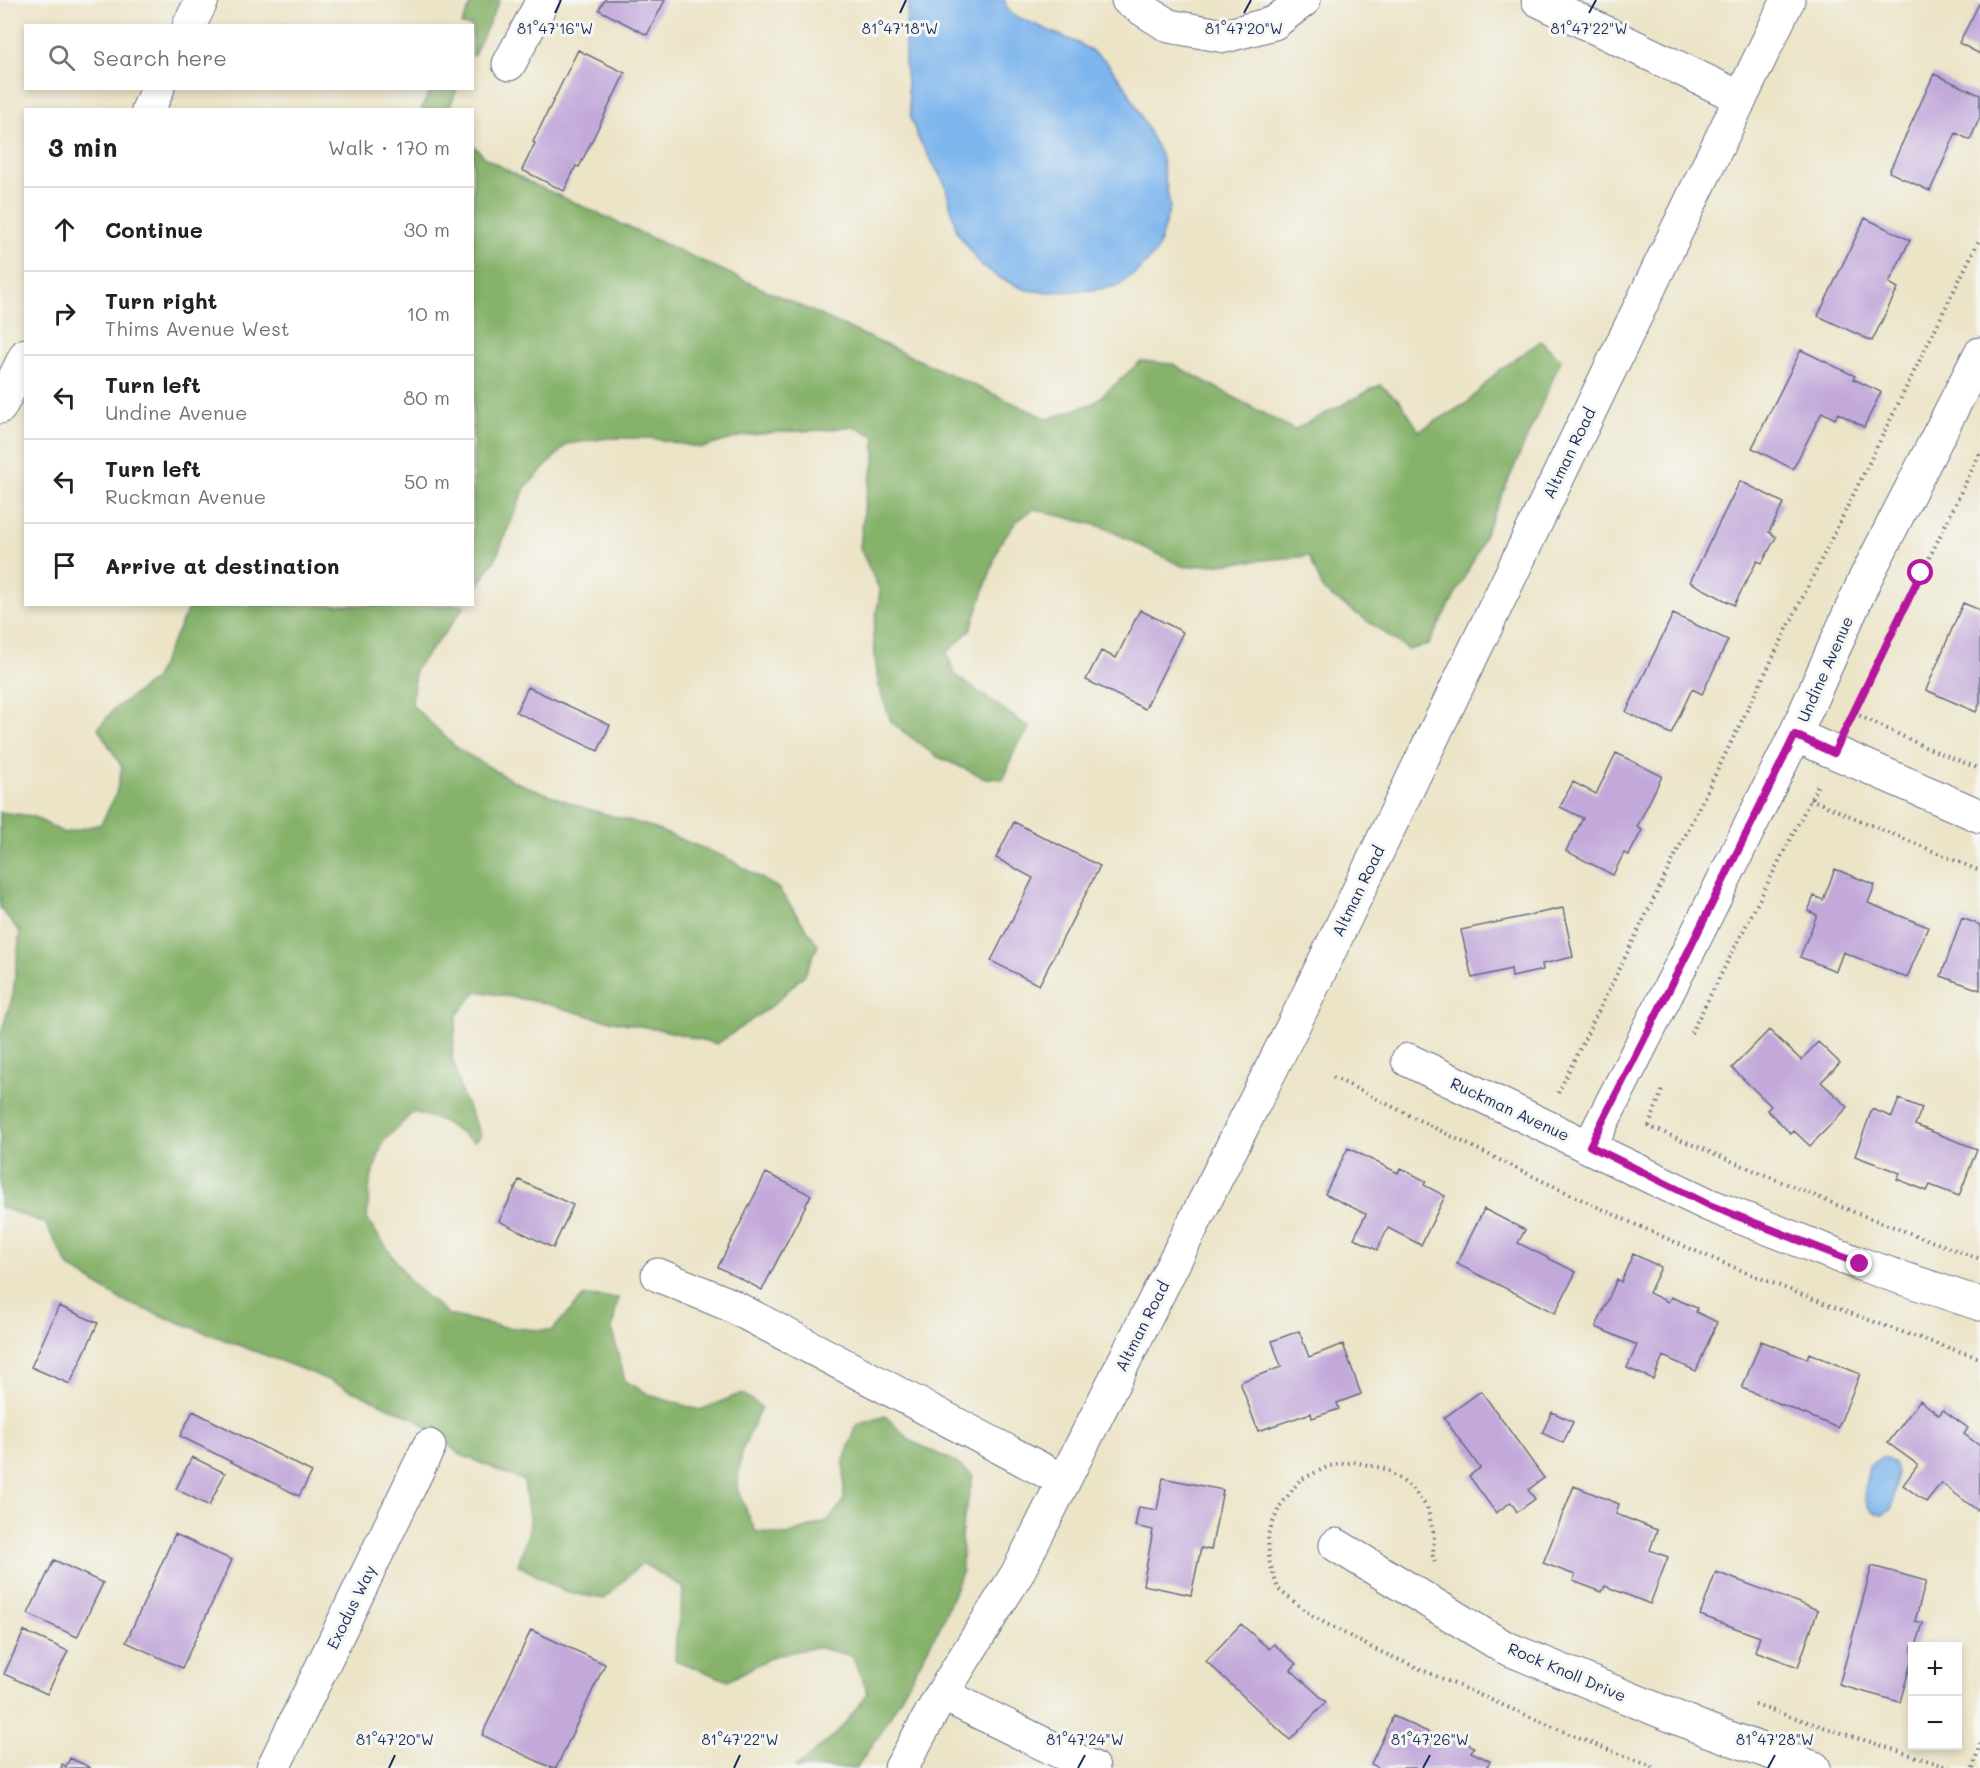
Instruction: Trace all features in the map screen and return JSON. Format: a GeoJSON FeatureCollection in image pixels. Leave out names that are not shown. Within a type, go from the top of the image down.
{"type":"FeatureCollection","features":[{"type":"Feature","properties":{"kind":"street"},"geometry":{"type":"LineString","coordinates":[[190,24],[202,0]]}},
{"type":"Feature","properties":{"kind":"street"},"geometry":{"type":"LineString","coordinates":[[509,64],[543,0]]}},
{"type":"Feature","properties":{"kind":"street"},"geometry":{"type":"LineString","coordinates":[[1128,0],[1169,26],[1225,36],[1274,23],[1304,0]]}},
{"type":"Feature","properties":{"kind":"street"},"geometry":{"type":"LineString","coordinates":[[1538,0],[1741,98]]}},
{"type":"Feature","properties":{"kind":"street","name":"Altman Road"},"geometry":{"type":"LineString","coordinates":[[901,1768],[942,1694],[1017,1574],[1302,1008],[1788,0]]}},
{"type":"Feature","properties":{"kind":"street"},"geometry":{"type":"LineString","coordinates":[[149,108],[157,90]]}},
{"type":"Feature","properties":{"kind":"street","name":"Undine Avenue"},"geometry":{"type":"LineString","coordinates":[[1590,1146],[1795,735],[1865,579],[1980,354]]}},
{"type":"Feature","properties":{"kind":"street"},"geometry":{"type":"LineString","coordinates":[[0,407],[24,360]]}},
{"type":"Feature","properties":{"kind":"street"},"geometry":{"type":"LineString","coordinates":[[1795,735],[1980,816]]}},
{"type":"Feature","properties":{"kind":"street","name":"Ruckman Avenue"},"geometry":{"type":"LineString","coordinates":[[1408,1060],[1709,1205],[1860,1264],[1980,1304]]}},
{"type":"Feature","properties":{"kind":"street"},"geometry":{"type":"LineString","coordinates":[[658,1275],[728,1304],[1064,1481]]}},
{"type":"Feature","properties":{"kind":"street","name":"Exodus Way"},"geometry":{"type":"LineString","coordinates":[[273,1768],[429,1446]]}},
{"type":"Feature","properties":{"kind":"street","name":"Rock Knoll Drive"},"geometry":{"type":"LineString","coordinates":[[1336,1545],[1504,1647],[1707,1730],[1814,1768]]}},
{"type":"Feature","properties":{"kind":"street"},"geometry":{"type":"LineString","coordinates":[[942,1694],[1093,1768]]}},
{"type":"Feature","properties":{"kind":"path"},"geometry":{"type":"LineString","coordinates":[[1543,1124],[1980,238]]}},
{"type":"Feature","properties":{"kind":"path"},"geometry":{"type":"LineString","coordinates":[[1689,1038],[1854,713],[1980,453]]}},
{"type":"Feature","properties":{"kind":"path"},"geometry":{"type":"LineString","coordinates":[[1854,713],[1925,747],[1980,769]]}},
{"type":"Feature","properties":{"kind":"path"},"geometry":{"type":"LineString","coordinates":[[1810,799],[1980,871]]}},
{"type":"Feature","properties":{"kind":"path"},"geometry":{"type":"LineString","coordinates":[[1333,1077],[1586,1202],[1701,1254],[1893,1328],[1980,1358]]}},
{"type":"Feature","properties":{"kind":"path"},"geometry":{"type":"LineString","coordinates":[[1649,1126],[1666,1079]]}},
{"type":"Feature","properties":{"kind":"path"},"geometry":{"type":"LineString","coordinates":[[1609,1107],[1856,1213],[1980,1259]]}},
{"type":"Feature","properties":{"kind":"path"},"geometry":{"type":"LineString","coordinates":[[1973,1768],[1980,1743]]}},
{"type":"Feature","properties":{"kind":"green space"},"geometry":{"type":"Polygon","coordinates":[[[473,0],[500,0],[474,55],[474,24],[461,24],[473,0]]]}},
{"type":"Feature","properties":{"kind":"green space"},"geometry":{"type":"Polygon","coordinates":[[[430,90],[457,90],[449,108],[422,108],[430,90]]]}},
{"type":"Feature","properties":{"kind":"green space"},"geometry":{"type":"Polygon","coordinates":[[[474,146],[487,159],[529,182],[1048,419],[1094,403],[1141,361],[1173,364],[1294,430],[1380,385],[1400,401],[1419,431],[1467,403],[1497,372],[1541,341],[1561,360],[1475,557],[1429,644],[1409,650],[1324,591],[1309,556],[1184,567],[1103,527],[1034,509],[1017,521],[1000,543],[971,629],[947,653],[955,675],[1030,728],[1015,749],[1004,779],[985,778],[936,756],[891,722],[878,684],[873,636],[880,591],[860,548],[865,501],[875,459],[875,436],[853,426],[742,436],[702,448],[650,438],[608,438],[567,444],[525,488],[495,560],[474,592],[474,146]]]}},
{"type":"Feature","properties":{"kind":"green space"},"geometry":{"type":"Polygon","coordinates":[[[190,606],[464,606],[415,669],[412,705],[458,749],[513,781],[584,808],[648,826],[727,858],[778,888],[818,945],[805,974],[773,1005],[717,1044],[667,1031],[597,1018],[540,1002],[477,991],[457,1015],[452,1057],[462,1095],[481,1135],[474,1142],[442,1121],[413,1112],[383,1142],[370,1182],[367,1220],[413,1285],[449,1315],[504,1327],[551,1331],[584,1296],[618,1298],[612,1330],[625,1381],[652,1396],[700,1410],[742,1393],[761,1407],[742,1451],[737,1488],[755,1531],[787,1535],[829,1520],[844,1500],[844,1460],[857,1425],[885,1416],[911,1441],[955,1462],[973,1476],[962,1528],[962,1572],[942,1623],[882,1731],[856,1768],[795,1768],[838,1732],[868,1693],[852,1656],[816,1647],[773,1656],[728,1681],[675,1660],[676,1637],[684,1588],[642,1563],[604,1599],[565,1592],[518,1565],[530,1526],[524,1481],[459,1454],[416,1419],[312,1373],[123,1301],[69,1267],[45,1223],[0,1207],[0,1036],[13,995],[20,932],[0,908],[0,812],[32,816],[64,833],[101,824],[116,794],[122,767],[98,728],[114,709],[154,680],[190,606]]]}},
{"type":"Feature","properties":{"kind":"water"},"geometry":{"type":"Polygon","coordinates":[[[909,0],[1005,0],[1006,6],[1013,15],[1080,44],[1105,60],[1126,87],[1161,155],[1170,207],[1157,251],[1138,271],[1118,286],[1094,290],[1051,292],[1026,290],[1002,279],[981,265],[957,232],[945,184],[918,138],[911,119],[905,62],[905,33],[909,0]]]}},
{"type":"Feature","properties":{"kind":"water"},"geometry":{"type":"Polygon","coordinates":[[[1882,1457],[1894,1463],[1897,1472],[1893,1504],[1891,1509],[1883,1514],[1870,1508],[1865,1496],[1870,1465],[1882,1457]]]}},
{"type":"Feature","properties":{"kind":"building"},"geometry":{"type":"Polygon","coordinates":[[[604,0],[665,0],[647,35],[599,10],[604,0]]]}},
{"type":"Feature","properties":{"kind":"building"},"geometry":{"type":"Polygon","coordinates":[[[1980,2],[1980,54],[1959,43],[1980,2]]]}},
{"type":"Feature","properties":{"kind":"building"},"geometry":{"type":"Polygon","coordinates":[[[578,50],[625,73],[579,167],[576,166],[564,191],[522,170],[535,143],[533,142],[578,50]]]}},
{"type":"Feature","properties":{"kind":"building"},"geometry":{"type":"Polygon","coordinates":[[[1934,74],[1980,95],[1980,117],[1970,140],[1956,133],[1930,191],[1889,172],[1934,74]]]}},
{"type":"Feature","properties":{"kind":"building"},"geometry":{"type":"Polygon","coordinates":[[[1865,218],[1910,240],[1889,283],[1898,288],[1872,341],[1818,316],[1865,218]]]}},
{"type":"Feature","properties":{"kind":"building"},"geometry":{"type":"Polygon","coordinates":[[[1801,350],[1855,376],[1853,379],[1881,392],[1864,427],[1838,413],[1835,419],[1822,412],[1793,469],[1752,448],[1801,350]]]}},
{"type":"Feature","properties":{"kind":"building"},"geometry":{"type":"Polygon","coordinates":[[[1740,481],[1784,503],[1769,532],[1776,537],[1762,563],[1757,561],[1734,605],[1690,582],[1740,481]]]}},
{"type":"Feature","properties":{"kind":"building"},"geometry":{"type":"Polygon","coordinates":[[[1963,603],[1980,610],[1980,703],[1976,712],[1926,690],[1963,603]]]}},
{"type":"Feature","properties":{"kind":"building"},"geometry":{"type":"Polygon","coordinates":[[[1140,610],[1183,632],[1145,709],[1086,680],[1101,651],[1116,658],[1140,610]]]}},
{"type":"Feature","properties":{"kind":"building"},"geometry":{"type":"Polygon","coordinates":[[[1673,614],[1728,640],[1702,694],[1692,689],[1671,734],[1626,712],[1673,614]]]}},
{"type":"Feature","properties":{"kind":"building"},"geometry":{"type":"Polygon","coordinates":[[[528,687],[610,725],[598,751],[516,712],[528,687]]]}},
{"type":"Feature","properties":{"kind":"building"},"geometry":{"type":"Polygon","coordinates":[[[1616,753],[1662,776],[1637,827],[1642,830],[1629,855],[1624,853],[1613,875],[1566,851],[1583,818],[1560,807],[1573,782],[1596,794],[1616,753]]]}},
{"type":"Feature","properties":{"kind":"building"},"geometry":{"type":"Polygon","coordinates":[[[1014,822],[1100,866],[1039,985],[991,961],[1033,878],[996,858],[1014,822]]]}},
{"type":"Feature","properties":{"kind":"building"},"geometry":{"type":"Polygon","coordinates":[[[1835,869],[1875,885],[1868,903],[1928,927],[1907,978],[1843,952],[1836,971],[1800,957],[1817,915],[1808,911],[1814,896],[1823,900],[1835,869]]]}},
{"type":"Feature","properties":{"kind":"building"},"geometry":{"type":"Polygon","coordinates":[[[1563,908],[1573,957],[1542,964],[1543,970],[1512,977],[1511,969],[1472,978],[1461,930],[1563,908]]]}},
{"type":"Feature","properties":{"kind":"building"},"geometry":{"type":"Polygon","coordinates":[[[1962,918],[1980,925],[1980,990],[1941,976],[1962,918]]]}},
{"type":"Feature","properties":{"kind":"building"},"geometry":{"type":"Polygon","coordinates":[[[1769,1030],[1801,1060],[1818,1042],[1840,1063],[1821,1082],[1848,1107],[1810,1146],[1794,1131],[1791,1134],[1767,1110],[1771,1106],[1732,1068],[1769,1030]]]}},
{"type":"Feature","properties":{"kind":"building"},"geometry":{"type":"Polygon","coordinates":[[[1899,1099],[1922,1108],[1915,1125],[1977,1149],[1959,1196],[1930,1185],[1927,1191],[1897,1179],[1900,1173],[1855,1156],[1872,1109],[1892,1117],[1899,1099]]]}},
{"type":"Feature","properties":{"kind":"building"},"geometry":{"type":"Polygon","coordinates":[[[1348,1148],[1398,1173],[1400,1168],[1426,1181],[1424,1185],[1445,1196],[1421,1245],[1388,1228],[1377,1250],[1354,1238],[1366,1214],[1325,1194],[1348,1148]]]}},
{"type":"Feature","properties":{"kind":"building"},"geometry":{"type":"Polygon","coordinates":[[[766,1173],[811,1195],[762,1290],[718,1267],[766,1173]]]}},
{"type":"Feature","properties":{"kind":"building"},"geometry":{"type":"Polygon","coordinates":[[[519,1180],[573,1205],[553,1248],[499,1221],[519,1180]]]}},
{"type":"Feature","properties":{"kind":"building"},"geometry":{"type":"Polygon","coordinates":[[[1484,1209],[1525,1230],[1518,1243],[1576,1272],[1555,1313],[1457,1264],[1484,1209]]]}},
{"type":"Feature","properties":{"kind":"building"},"geometry":{"type":"Polygon","coordinates":[[[1633,1254],[1661,1267],[1649,1293],[1668,1302],[1671,1297],[1697,1308],[1696,1312],[1717,1322],[1696,1371],[1663,1356],[1653,1379],[1627,1368],[1637,1345],[1596,1327],[1617,1279],[1621,1282],[1633,1254]]]}},
{"type":"Feature","properties":{"kind":"building"},"geometry":{"type":"Polygon","coordinates":[[[59,1306],[98,1323],[70,1384],[31,1367],[59,1306]]]}},
{"type":"Feature","properties":{"kind":"building"},"geometry":{"type":"Polygon","coordinates":[[[1299,1331],[1309,1357],[1343,1344],[1361,1394],[1337,1403],[1339,1409],[1312,1418],[1311,1413],[1258,1431],[1240,1382],[1281,1367],[1272,1341],[1299,1331]]]}},
{"type":"Feature","properties":{"kind":"building"},"geometry":{"type":"Polygon","coordinates":[[[1761,1341],[1807,1359],[1809,1353],[1860,1374],[1838,1428],[1742,1388],[1761,1341]]]}},
{"type":"Feature","properties":{"kind":"building"},"geometry":{"type":"Polygon","coordinates":[[[1481,1391],[1544,1478],[1528,1490],[1535,1499],[1517,1512],[1511,1502],[1496,1513],[1469,1476],[1480,1468],[1444,1418],[1481,1391]]]}},
{"type":"Feature","properties":{"kind":"building"},"geometry":{"type":"Polygon","coordinates":[[[1920,1400],[1939,1415],[1943,1410],[1968,1428],[1964,1434],[1980,1446],[1980,1505],[1977,1510],[1941,1483],[1926,1502],[1903,1485],[1918,1465],[1888,1443],[1920,1400]]]}},
{"type":"Feature","properties":{"kind":"building"},"geometry":{"type":"Polygon","coordinates":[[[193,1411],[312,1472],[299,1496],[180,1436],[193,1411]]]}},
{"type":"Feature","properties":{"kind":"building"},"geometry":{"type":"Polygon","coordinates":[[[1552,1412],[1573,1422],[1563,1443],[1542,1433],[1552,1412]]]}},
{"type":"Feature","properties":{"kind":"building"},"geometry":{"type":"Polygon","coordinates":[[[192,1457],[225,1473],[209,1506],[176,1489],[192,1457]]]}},
{"type":"Feature","properties":{"kind":"building"},"geometry":{"type":"Polygon","coordinates":[[[1163,1478],[1223,1490],[1211,1550],[1201,1548],[1191,1595],[1143,1585],[1153,1530],[1135,1526],[1139,1507],[1157,1510],[1163,1478]]]}},
{"type":"Feature","properties":{"kind":"building"},"geometry":{"type":"Polygon","coordinates":[[[1574,1486],[1619,1504],[1616,1514],[1657,1530],[1650,1550],[1668,1557],[1650,1604],[1605,1586],[1602,1592],[1573,1581],[1575,1575],[1543,1563],[1574,1486]]]}},
{"type":"Feature","properties":{"kind":"building"},"geometry":{"type":"Polygon","coordinates":[[[175,1534],[232,1560],[182,1668],[126,1642],[175,1534]]]}},
{"type":"Feature","properties":{"kind":"building"},"geometry":{"type":"Polygon","coordinates":[[[54,1560],[103,1583],[77,1637],[28,1614],[54,1560]]]}},
{"type":"Feature","properties":{"kind":"building"},"geometry":{"type":"Polygon","coordinates":[[[1872,1566],[1926,1581],[1915,1621],[1923,1623],[1917,1642],[1908,1642],[1908,1673],[1900,1702],[1839,1685],[1872,1566]]]}},
{"type":"Feature","properties":{"kind":"building"},"geometry":{"type":"Polygon","coordinates":[[[1716,1572],[1818,1610],[1798,1667],[1755,1651],[1760,1637],[1700,1615],[1716,1572]]]}},
{"type":"Feature","properties":{"kind":"building"},"geometry":{"type":"Polygon","coordinates":[[[1241,1624],[1269,1649],[1274,1644],[1296,1664],[1291,1670],[1326,1702],[1290,1740],[1206,1661],[1241,1624]]]}},
{"type":"Feature","properties":{"kind":"building"},"geometry":{"type":"Polygon","coordinates":[[[531,1630],[605,1664],[556,1768],[482,1735],[531,1630]]]}},
{"type":"Feature","properties":{"kind":"building"},"geometry":{"type":"Polygon","coordinates":[[[24,1631],[68,1651],[47,1694],[4,1674],[24,1631]]]}},
{"type":"Feature","properties":{"kind":"building"},"geometry":{"type":"Polygon","coordinates":[[[1393,1716],[1443,1739],[1446,1733],[1474,1747],[1471,1752],[1490,1761],[1487,1768],[1379,1768],[1371,1764],[1393,1716]]]}},
{"type":"Feature","properties":{"kind":"building"},"geometry":{"type":"Polygon","coordinates":[[[70,1758],[91,1768],[61,1768],[62,1764],[66,1766],[70,1758]]]}},
{"type":"Feature","properties":{"kind":"route"},"geometry":{"type":"LineString","coordinates":[[1860,1264],[1709,1205],[1590,1146],[1795,735],[1834,753],[1921,573]]}}]}
